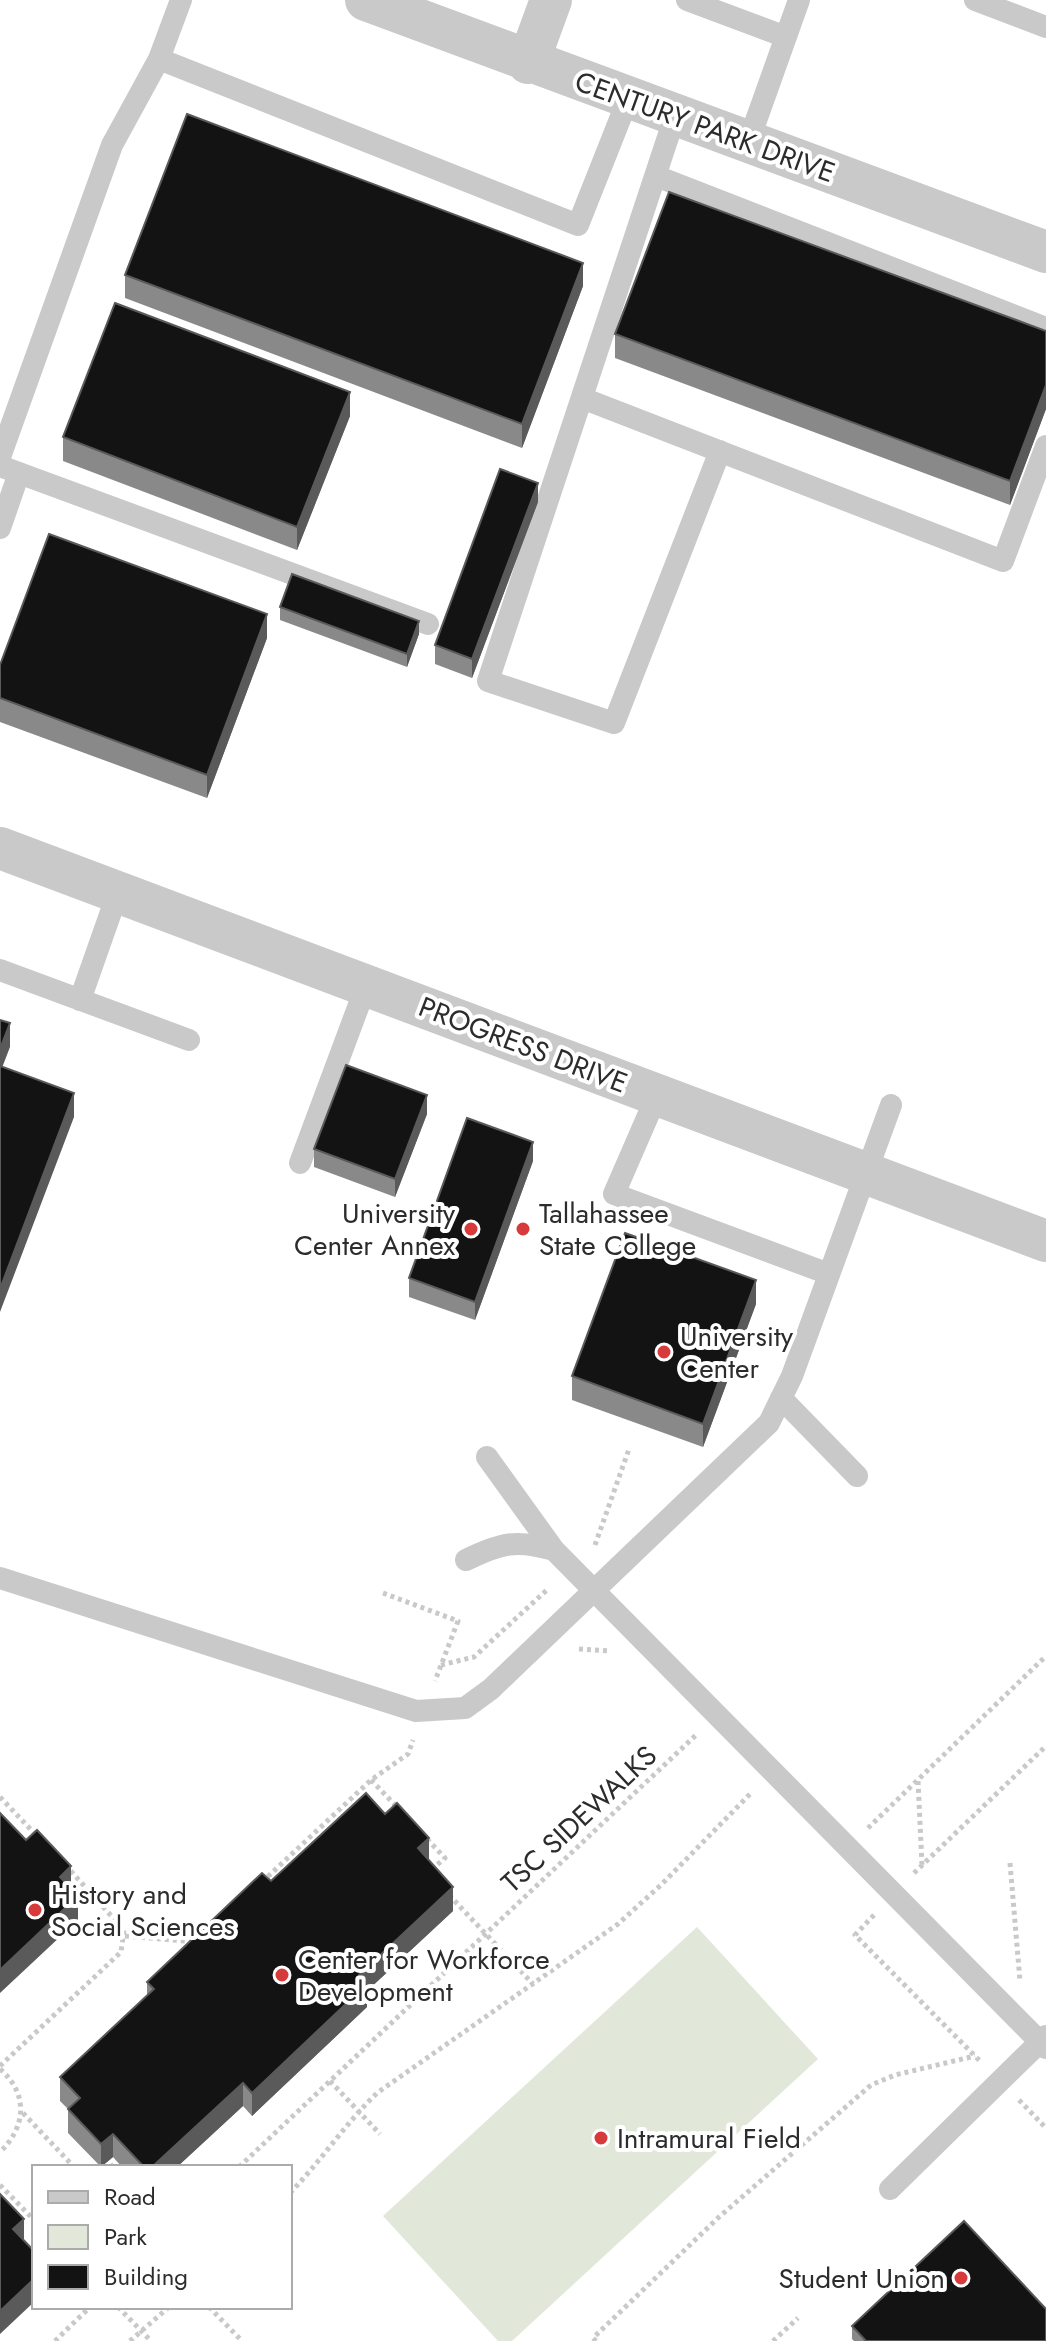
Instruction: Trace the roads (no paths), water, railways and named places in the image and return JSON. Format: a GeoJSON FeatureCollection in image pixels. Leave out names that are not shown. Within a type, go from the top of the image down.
{"type":"FeatureCollection","features":[{"type":"Feature","properties":{"kind":"street","name":"CENTURY PARK DRIVE"},"geometry":{"type":"LineString","coordinates":[[366,0],[528,63],[1046,252]]}},
{"type":"Feature","properties":{"kind":"street"},"geometry":{"type":"LineString","coordinates":[[528,63],[551,0]]}},
{"type":"Feature","properties":{"kind":"street","name":"PROGRESS DRIVE"},"geometry":{"type":"LineString","coordinates":[[0,848],[1046,1241]]}},
{"type":"Feature","properties":{"kind":"lane"},"geometry":{"type":"LineString","coordinates":[[0,457],[112,145],[159,59],[181,0]]}},
{"type":"Feature","properties":{"kind":"lane"},"geometry":{"type":"LineString","coordinates":[[687,0],[786,37]]}},
{"type":"Feature","properties":{"kind":"lane"},"geometry":{"type":"LineString","coordinates":[[748,143],[799,0]]}},
{"type":"Feature","properties":{"kind":"lane"},"geometry":{"type":"LineString","coordinates":[[975,0],[1046,27]]}},
{"type":"Feature","properties":{"kind":"lane"},"geometry":{"type":"LineString","coordinates":[[159,59],[578,225],[628,99]]}},
{"type":"Feature","properties":{"kind":"lane"},"geometry":{"type":"LineString","coordinates":[[675,116],[488,681],[614,723],[720,451]]}},
{"type":"Feature","properties":{"kind":"lane"},"geometry":{"type":"LineString","coordinates":[[656,176],[1046,328]]}},
{"type":"Feature","properties":{"kind":"lane"},"geometry":{"type":"LineString","coordinates":[[582,398],[1003,561],[1046,446]]}},
{"type":"Feature","properties":{"kind":"lane"},"geometry":{"type":"LineString","coordinates":[[0,528],[9,469],[428,624]]}},
{"type":"Feature","properties":{"kind":"lane"},"geometry":{"type":"LineString","coordinates":[[80,1000],[118,892]]}},
{"type":"Feature","properties":{"kind":"lane"},"geometry":{"type":"LineString","coordinates":[[0,970],[189,1040]]}},
{"type":"Feature","properties":{"kind":"lane"},"geometry":{"type":"LineString","coordinates":[[300,1163],[366,986]]}},
{"type":"Feature","properties":{"kind":"lane"},"geometry":{"type":"LineString","coordinates":[[657,1095],[614,1194],[829,1274]]}},
{"type":"Feature","properties":{"kind":"lane"},"geometry":{"type":"LineString","coordinates":[[0,1578],[424,1712],[465,1708],[491,1689],[769,1423],[829,1274],[891,1105]]}},
{"type":"Feature","properties":{"kind":"lane"},"geometry":{"type":"LineString","coordinates":[[781,1398],[857,1476]]}},
{"type":"Feature","properties":{"kind":"lane"},"geometry":{"type":"LineString","coordinates":[[487,1457],[554,1550],[1012,2014],[1044,2042],[890,2189]]}},
{"type":"Feature","properties":{"kind":"lane"},"geometry":{"type":"LineString","coordinates":[[466,1560],[498,1544],[526,1542],[554,1550]]}},
{"type":"Feature","properties":{"kind":"place","name":"University Center Annex"},"geometry":{"type":"Point","coordinates":[471,1229]}},
{"type":"Feature","properties":{"kind":"place","name":"Tallahassee State College"},"geometry":{"type":"Point","coordinates":[523,1229]}},
{"type":"Feature","properties":{"kind":"place","name":"University Center"},"geometry":{"type":"Point","coordinates":[664,1352]}},
{"type":"Feature","properties":{"kind":"place","name":"History and Social Sciences"},"geometry":{"type":"Point","coordinates":[35,1910]}},
{"type":"Feature","properties":{"kind":"place","name":"Center for Workforce Development"},"geometry":{"type":"Point","coordinates":[282,1975]}},
{"type":"Feature","properties":{"kind":"place","name":"Intramural Field"},"geometry":{"type":"Point","coordinates":[601,2138]}},
{"type":"Feature","properties":{"kind":"place","name":"Student Union"},"geometry":{"type":"Point","coordinates":[961,2278]}}]}
